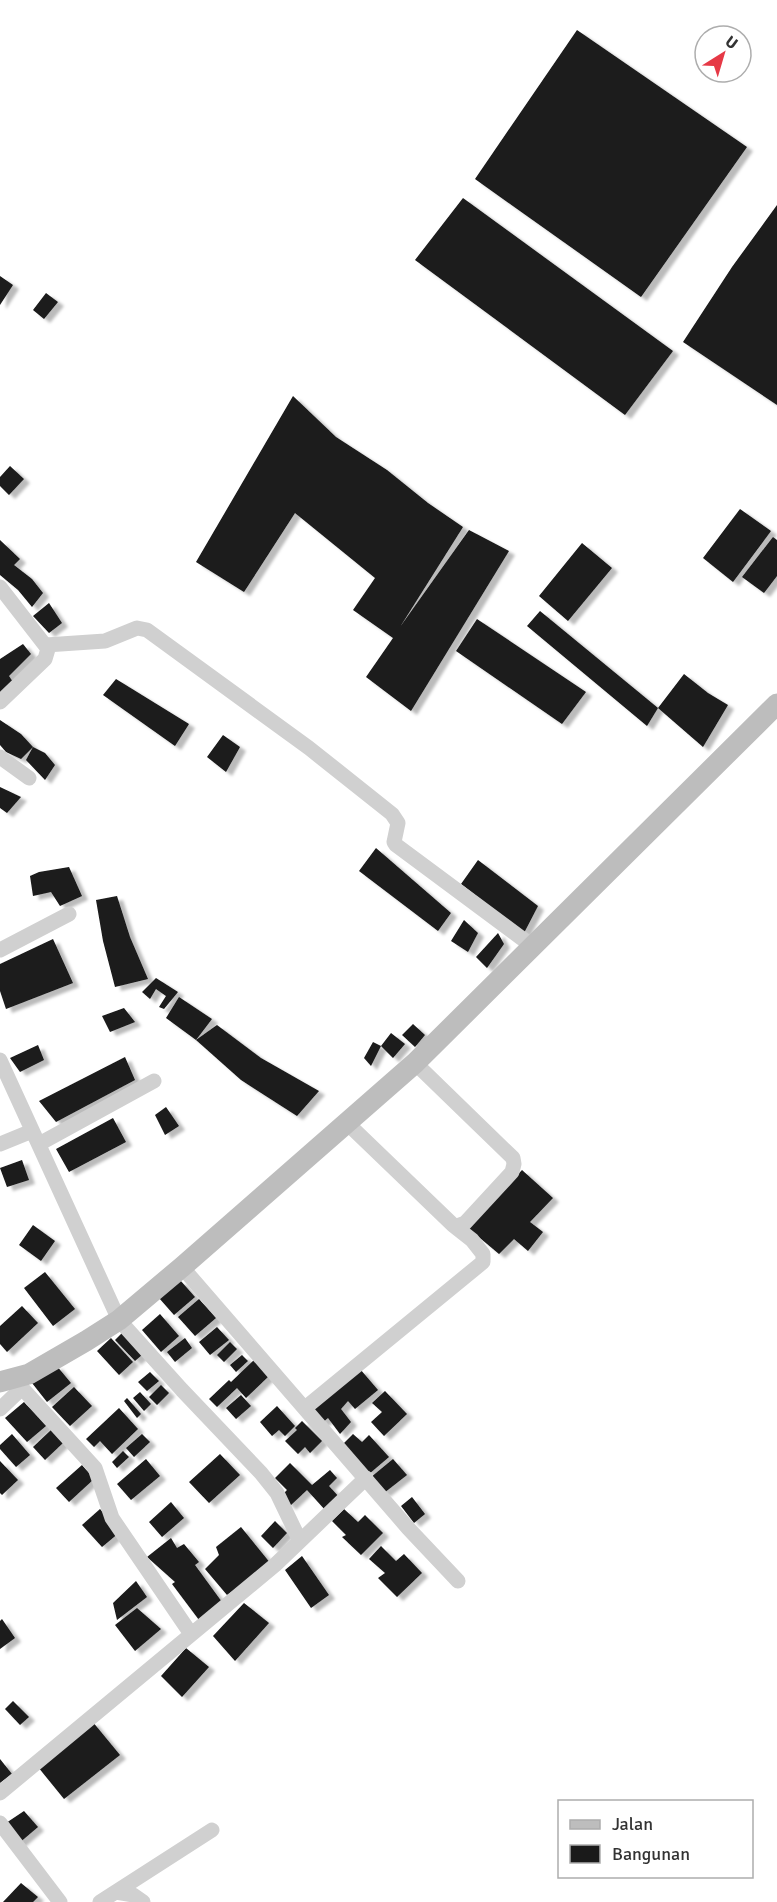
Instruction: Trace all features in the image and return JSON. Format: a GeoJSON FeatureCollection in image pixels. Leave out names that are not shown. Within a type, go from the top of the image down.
{"type":"FeatureCollection","features":[{"type":"Feature","properties":{"kind":"street"},"geometry":{"type":"LineString","coordinates":[[0,587],[46,645],[48,653],[45,659],[0,702]]}},
{"type":"Feature","properties":{"kind":"street"},"geometry":{"type":"LineString","coordinates":[[46,645],[105,641],[137,628],[147,630],[309,748],[392,814],[398,823],[394,842],[398,847],[532,946]]}},
{"type":"Feature","properties":{"kind":"street"},"geometry":{"type":"LineString","coordinates":[[0,1409],[12,1383],[119,1320],[415,1063],[777,704]]}},
{"type":"Feature","properties":{"kind":"street"},"geometry":{"type":"LineString","coordinates":[[0,757],[28,778]]}},
{"type":"Feature","properties":{"kind":"street"},"geometry":{"type":"LineString","coordinates":[[0,950],[69,914]]}},
{"type":"Feature","properties":{"kind":"street"},"geometry":{"type":"LineString","coordinates":[[0,1060],[119,1320],[261,1473],[277,1493],[300,1541]]}},
{"type":"Feature","properties":{"kind":"street"},"geometry":{"type":"LineString","coordinates":[[415,1063],[513,1158],[512,1172],[465,1223],[457,1226]]}},
{"type":"Feature","properties":{"kind":"street"},"geometry":{"type":"LineString","coordinates":[[0,1144],[36,1138],[154,1081]]}},
{"type":"Feature","properties":{"kind":"street"},"geometry":{"type":"LineString","coordinates":[[304,1408],[483,1262],[483,1254],[457,1226],[347,1123]]}},
{"type":"Feature","properties":{"kind":"street"},"geometry":{"type":"LineString","coordinates":[[182,1267],[408,1528],[458,1581]]}},
{"type":"Feature","properties":{"kind":"street"},"geometry":{"type":"LineString","coordinates":[[12,1383],[95,1468],[112,1518],[191,1634]]}},
{"type":"Feature","properties":{"kind":"street"},"geometry":{"type":"LineString","coordinates":[[0,1793],[275,1565],[366,1478]]}},
{"type":"Feature","properties":{"kind":"street"},"geometry":{"type":"LineString","coordinates":[[0,1823],[60,1902]]}},
{"type":"Feature","properties":{"kind":"street"},"geometry":{"type":"LineString","coordinates":[[100,1902],[212,1830]]}},
{"type":"Feature","properties":{"kind":"street"},"geometry":{"type":"LineString","coordinates":[[116,1892],[133,1894],[143,1902]]}},
{"type":"Feature","properties":{"kind":"building"},"geometry":{"type":"Polygon","coordinates":[[[577,30],[747,147],[641,297],[475,179],[577,30]]]}},
{"type":"Feature","properties":{"kind":"building"},"geometry":{"type":"Polygon","coordinates":[[[463,198],[673,351],[625,415],[415,260],[463,198]]]}},
{"type":"Feature","properties":{"kind":"building"},"geometry":{"type":"Polygon","coordinates":[[[777,205],[777,405],[683,342],[732,267],[777,205]]]}},
{"type":"Feature","properties":{"kind":"building"},"geometry":{"type":"Polygon","coordinates":[[[0,276],[13,285],[0,305],[0,276]]]}},
{"type":"Feature","properties":{"kind":"building"},"geometry":{"type":"Polygon","coordinates":[[[46,293],[58,302],[44,319],[33,310],[46,293]]]}},
{"type":"Feature","properties":{"kind":"building"},"geometry":{"type":"Polygon","coordinates":[[[293,396],[336,437],[387,470],[428,503],[463,527],[400,627],[469,530],[509,551],[411,711],[366,677],[393,638],[353,610],[375,578],[295,513],[244,592],[196,562],[293,396]]]}},
{"type":"Feature","properties":{"kind":"building"},"geometry":{"type":"Polygon","coordinates":[[[10,466],[24,479],[9,495],[0,486],[0,477],[10,466]]]}},
{"type":"Feature","properties":{"kind":"building"},"geometry":{"type":"Polygon","coordinates":[[[740,509],[771,531],[733,582],[703,558],[740,509]]]}},
{"type":"Feature","properties":{"kind":"building"},"geometry":{"type":"Polygon","coordinates":[[[773,537],[777,540],[777,576],[764,593],[742,577],[773,537]]]}},
{"type":"Feature","properties":{"kind":"building"},"geometry":{"type":"Polygon","coordinates":[[[0,540],[20,559],[14,565],[32,579],[43,593],[32,607],[18,590],[0,575],[0,540]]]}},
{"type":"Feature","properties":{"kind":"building"},"geometry":{"type":"Polygon","coordinates":[[[582,543],[612,568],[568,621],[539,596],[582,543]]]}},
{"type":"Feature","properties":{"kind":"building"},"geometry":{"type":"Polygon","coordinates":[[[49,603],[62,623],[49,633],[33,616],[49,603]]]}},
{"type":"Feature","properties":{"kind":"building"},"geometry":{"type":"Polygon","coordinates":[[[540,611],[658,708],[647,726],[527,626],[540,611]]]}},
{"type":"Feature","properties":{"kind":"building"},"geometry":{"type":"Polygon","coordinates":[[[477,619],[586,692],[562,724],[456,651],[477,619]]]}},
{"type":"Feature","properties":{"kind":"building"},"geometry":{"type":"Polygon","coordinates":[[[23,644],[31,654],[9,676],[13,682],[0,694],[0,659],[23,644]]]}},
{"type":"Feature","properties":{"kind":"building"},"geometry":{"type":"Polygon","coordinates":[[[684,674],[728,705],[703,747],[658,708],[684,674]]]}},
{"type":"Feature","properties":{"kind":"building"},"geometry":{"type":"Polygon","coordinates":[[[116,679],[189,724],[175,746],[103,695],[116,679]]]}},
{"type":"Feature","properties":{"kind":"building"},"geometry":{"type":"Polygon","coordinates":[[[0,720],[21,734],[33,747],[21,759],[6,752],[0,745],[0,720]]]}},
{"type":"Feature","properties":{"kind":"building"},"geometry":{"type":"Polygon","coordinates":[[[223,735],[240,747],[226,772],[207,757],[223,735]]]}},
{"type":"Feature","properties":{"kind":"building"},"geometry":{"type":"Polygon","coordinates":[[[33,747],[45,753],[55,765],[45,780],[26,760],[33,747]]]}},
{"type":"Feature","properties":{"kind":"building"},"geometry":{"type":"Polygon","coordinates":[[[0,787],[21,797],[7,813],[0,808],[0,787]]]}},
{"type":"Feature","properties":{"kind":"building"},"geometry":{"type":"Polygon","coordinates":[[[376,848],[451,913],[438,931],[359,871],[376,848]]]}},
{"type":"Feature","properties":{"kind":"building"},"geometry":{"type":"Polygon","coordinates":[[[478,860],[538,906],[524,933],[461,884],[478,860]]]}},
{"type":"Feature","properties":{"kind":"building"},"geometry":{"type":"Polygon","coordinates":[[[69,867],[82,896],[60,906],[51,892],[33,896],[30,876],[39,872],[69,867]]]}},
{"type":"Feature","properties":{"kind":"building"},"geometry":{"type":"Polygon","coordinates":[[[117,896],[130,937],[148,979],[115,987],[103,941],[96,900],[117,896]]]}},
{"type":"Feature","properties":{"kind":"building"},"geometry":{"type":"Polygon","coordinates":[[[464,920],[478,933],[468,952],[451,941],[464,920]]]}},
{"type":"Feature","properties":{"kind":"building"},"geometry":{"type":"Polygon","coordinates":[[[498,933],[504,944],[487,968],[476,957],[498,933]]]}},
{"type":"Feature","properties":{"kind":"building"},"geometry":{"type":"Polygon","coordinates":[[[53,939],[73,983],[6,1009],[0,991],[0,964],[53,939]]]}},
{"type":"Feature","properties":{"kind":"building"},"geometry":{"type":"Polygon","coordinates":[[[156,978],[178,992],[164,1009],[159,1007],[166,996],[156,989],[150,999],[142,992],[156,978]]]}},
{"type":"Feature","properties":{"kind":"building"},"geometry":{"type":"Polygon","coordinates":[[[179,997],[212,1019],[196,1040],[166,1018],[179,997]]]}},
{"type":"Feature","properties":{"kind":"building"},"geometry":{"type":"Polygon","coordinates":[[[124,1008],[135,1022],[110,1032],[102,1016],[124,1008]]]}},
{"type":"Feature","properties":{"kind":"building"},"geometry":{"type":"Polygon","coordinates":[[[413,1024],[425,1035],[415,1047],[402,1035],[413,1024]]]}},
{"type":"Feature","properties":{"kind":"building"},"geometry":{"type":"Polygon","coordinates":[[[217,1025],[261,1058],[319,1091],[297,1116],[241,1080],[196,1040],[217,1025]]]}},
{"type":"Feature","properties":{"kind":"building"},"geometry":{"type":"Polygon","coordinates":[[[391,1033],[405,1044],[393,1058],[381,1046],[391,1033]]]}},
{"type":"Feature","properties":{"kind":"building"},"geometry":{"type":"Polygon","coordinates":[[[373,1042],[381,1046],[371,1066],[364,1058],[373,1042]]]}},
{"type":"Feature","properties":{"kind":"building"},"geometry":{"type":"Polygon","coordinates":[[[38,1045],[44,1060],[20,1072],[10,1058],[38,1045]]]}},
{"type":"Feature","properties":{"kind":"building"},"geometry":{"type":"Polygon","coordinates":[[[125,1057],[135,1080],[56,1122],[39,1101],[125,1057]]]}},
{"type":"Feature","properties":{"kind":"building"},"geometry":{"type":"Polygon","coordinates":[[[166,1107],[179,1126],[165,1135],[155,1115],[166,1107]]]}},
{"type":"Feature","properties":{"kind":"building"},"geometry":{"type":"Polygon","coordinates":[[[113,1118],[126,1142],[69,1172],[56,1149],[113,1118]]]}},
{"type":"Feature","properties":{"kind":"building"},"geometry":{"type":"Polygon","coordinates":[[[22,1160],[29,1180],[7,1187],[0,1168],[22,1160]]]}},
{"type":"Feature","properties":{"kind":"building"},"geometry":{"type":"Polygon","coordinates":[[[522,1170],[553,1198],[530,1222],[543,1232],[528,1251],[514,1239],[499,1254],[468,1228],[522,1170]]]}},
{"type":"Feature","properties":{"kind":"building"},"geometry":{"type":"Polygon","coordinates":[[[33,1225],[55,1241],[41,1261],[19,1245],[33,1225]]]}},
{"type":"Feature","properties":{"kind":"building"},"geometry":{"type":"Polygon","coordinates":[[[45,1272],[75,1309],[53,1326],[24,1288],[45,1272]]]}},
{"type":"Feature","properties":{"kind":"building"},"geometry":{"type":"Polygon","coordinates":[[[180,1280],[195,1297],[174,1315],[159,1298],[180,1280]]]}},
{"type":"Feature","properties":{"kind":"building"},"geometry":{"type":"Polygon","coordinates":[[[199,1299],[216,1318],[195,1336],[178,1317],[199,1299]]]}},
{"type":"Feature","properties":{"kind":"building"},"geometry":{"type":"Polygon","coordinates":[[[22,1306],[38,1323],[7,1352],[0,1344],[0,1326],[22,1306]]]}},
{"type":"Feature","properties":{"kind":"building"},"geometry":{"type":"Polygon","coordinates":[[[160,1314],[179,1336],[161,1352],[142,1330],[160,1314]]]}},
{"type":"Feature","properties":{"kind":"building"},"geometry":{"type":"Polygon","coordinates":[[[217,1327],[229,1340],[210,1355],[199,1342],[217,1327]]]}},
{"type":"Feature","properties":{"kind":"building"},"geometry":{"type":"Polygon","coordinates":[[[123,1332],[143,1354],[135,1361],[115,1340],[123,1332]]]}},
{"type":"Feature","properties":{"kind":"building"},"geometry":{"type":"Polygon","coordinates":[[[111,1338],[133,1362],[119,1375],[97,1351],[111,1338]]]}},
{"type":"Feature","properties":{"kind":"building"},"geometry":{"type":"Polygon","coordinates":[[[185,1338],[192,1348],[175,1362],[167,1352],[185,1338]]]}},
{"type":"Feature","properties":{"kind":"building"},"geometry":{"type":"Polygon","coordinates":[[[230,1342],[237,1349],[224,1362],[217,1355],[230,1342]]]}},
{"type":"Feature","properties":{"kind":"building"},"geometry":{"type":"Polygon","coordinates":[[[242,1355],[248,1361],[236,1372],[230,1365],[242,1355]]]}},
{"type":"Feature","properties":{"kind":"building"},"geometry":{"type":"Polygon","coordinates":[[[254,1360],[269,1376],[246,1398],[237,1388],[217,1407],[209,1399],[254,1360]]]}},
{"type":"Feature","properties":{"kind":"building"},"geometry":{"type":"Polygon","coordinates":[[[56,1365],[71,1383],[47,1402],[32,1383],[56,1365]]]}},
{"type":"Feature","properties":{"kind":"building"},"geometry":{"type":"Polygon","coordinates":[[[360,1369],[378,1390],[355,1409],[348,1401],[341,1409],[351,1422],[340,1434],[328,1418],[322,1423],[312,1410],[360,1369]]]}},
{"type":"Feature","properties":{"kind":"building"},"geometry":{"type":"Polygon","coordinates":[[[150,1372],[159,1381],[147,1391],[138,1382],[150,1372]]]}},
{"type":"Feature","properties":{"kind":"building"},"geometry":{"type":"Polygon","coordinates":[[[161,1385],[169,1393],[157,1405],[149,1397],[161,1385]]]}},
{"type":"Feature","properties":{"kind":"building"},"geometry":{"type":"Polygon","coordinates":[[[74,1387],[92,1406],[70,1426],[52,1407],[74,1387]]]}},
{"type":"Feature","properties":{"kind":"building"},"geometry":{"type":"Polygon","coordinates":[[[385,1391],[407,1414],[384,1436],[371,1422],[382,1412],[372,1403],[385,1391]]]}},
{"type":"Feature","properties":{"kind":"building"},"geometry":{"type":"Polygon","coordinates":[[[140,1392],[151,1404],[144,1411],[133,1398],[140,1392]]]}},
{"type":"Feature","properties":{"kind":"building"},"geometry":{"type":"Polygon","coordinates":[[[241,1395],[251,1406],[236,1419],[226,1408],[241,1395]]]}},
{"type":"Feature","properties":{"kind":"building"},"geometry":{"type":"Polygon","coordinates":[[[127,1398],[141,1414],[137,1418],[124,1401],[127,1398]]]}},
{"type":"Feature","properties":{"kind":"building"},"geometry":{"type":"Polygon","coordinates":[[[24,1402],[46,1426],[27,1442],[5,1418],[24,1402]]]}},
{"type":"Feature","properties":{"kind":"building"},"geometry":{"type":"Polygon","coordinates":[[[277,1406],[295,1426],[285,1436],[279,1430],[272,1436],[260,1422],[277,1406]]]}},
{"type":"Feature","properties":{"kind":"building"},"geometry":{"type":"Polygon","coordinates":[[[119,1408],[138,1429],[112,1454],[100,1441],[94,1447],[86,1439],[119,1408]]]}},
{"type":"Feature","properties":{"kind":"building"},"geometry":{"type":"Polygon","coordinates":[[[302,1421],[322,1441],[310,1453],[305,1447],[298,1454],[285,1441],[297,1430],[295,1428],[302,1421]]]}},
{"type":"Feature","properties":{"kind":"building"},"geometry":{"type":"Polygon","coordinates":[[[51,1430],[63,1443],[45,1460],[33,1447],[51,1430]]]}},
{"type":"Feature","properties":{"kind":"building"},"geometry":{"type":"Polygon","coordinates":[[[12,1434],[30,1455],[16,1467],[0,1449],[0,1445],[12,1434]]]}},
{"type":"Feature","properties":{"kind":"building"},"geometry":{"type":"Polygon","coordinates":[[[142,1434],[150,1442],[134,1457],[126,1448],[142,1434]]]}},
{"type":"Feature","properties":{"kind":"building"},"geometry":{"type":"Polygon","coordinates":[[[353,1434],[362,1442],[369,1435],[389,1457],[369,1474],[343,1444],[353,1434]]]}},
{"type":"Feature","properties":{"kind":"building"},"geometry":{"type":"Polygon","coordinates":[[[123,1451],[129,1457],[117,1468],[112,1462],[123,1451]]]}},
{"type":"Feature","properties":{"kind":"building"},"geometry":{"type":"Polygon","coordinates":[[[220,1454],[240,1475],[209,1503],[189,1482],[220,1454]]]}},
{"type":"Feature","properties":{"kind":"building"},"geometry":{"type":"Polygon","coordinates":[[[146,1459],[160,1476],[131,1500],[117,1484],[146,1459]]]}},
{"type":"Feature","properties":{"kind":"building"},"geometry":{"type":"Polygon","coordinates":[[[393,1459],[407,1475],[384,1493],[370,1478],[393,1459]]]}},
{"type":"Feature","properties":{"kind":"building"},"geometry":{"type":"Polygon","coordinates":[[[0,1461],[18,1480],[2,1495],[0,1493],[0,1461]]]}},
{"type":"Feature","properties":{"kind":"building"},"geometry":{"type":"Polygon","coordinates":[[[290,1463],[312,1485],[330,1470],[337,1478],[329,1486],[340,1498],[326,1511],[307,1490],[290,1506],[281,1496],[287,1490],[275,1478],[290,1463]]]}},
{"type":"Feature","properties":{"kind":"building"},"geometry":{"type":"Polygon","coordinates":[[[82,1465],[94,1479],[69,1502],[56,1488],[82,1465]]]}},
{"type":"Feature","properties":{"kind":"building"},"geometry":{"type":"Polygon","coordinates":[[[412,1497],[425,1514],[414,1523],[401,1506],[412,1497]]]}},
{"type":"Feature","properties":{"kind":"building"},"geometry":{"type":"Polygon","coordinates":[[[171,1502],[184,1518],[162,1537],[149,1522],[171,1502]]]}},
{"type":"Feature","properties":{"kind":"building"},"geometry":{"type":"Polygon","coordinates":[[[100,1509],[120,1532],[102,1547],[82,1525],[100,1509]]]}},
{"type":"Feature","properties":{"kind":"building"},"geometry":{"type":"Polygon","coordinates":[[[344,1509],[358,1522],[365,1515],[383,1533],[361,1555],[342,1537],[346,1535],[332,1521],[344,1509]]]}},
{"type":"Feature","properties":{"kind":"building"},"geometry":{"type":"Polygon","coordinates":[[[275,1521],[287,1533],[273,1548],[261,1536],[275,1521]]]}},
{"type":"Feature","properties":{"kind":"building"},"geometry":{"type":"Polygon","coordinates":[[[241,1527],[271,1564],[227,1595],[205,1569],[219,1555],[216,1547],[241,1527]]]}},
{"type":"Feature","properties":{"kind":"building"},"geometry":{"type":"Polygon","coordinates":[[[171,1538],[177,1548],[184,1544],[199,1562],[195,1565],[222,1602],[199,1620],[172,1584],[175,1582],[147,1557],[171,1538]]]}},
{"type":"Feature","properties":{"kind":"building"},"geometry":{"type":"Polygon","coordinates":[[[381,1546],[396,1561],[404,1554],[422,1573],[397,1597],[378,1578],[385,1573],[369,1559],[381,1546]]]}},
{"type":"Feature","properties":{"kind":"building"},"geometry":{"type":"Polygon","coordinates":[[[302,1556],[329,1595],[311,1608],[285,1570],[302,1556]]]}},
{"type":"Feature","properties":{"kind":"building"},"geometry":{"type":"Polygon","coordinates":[[[136,1581],[147,1597],[117,1620],[113,1603],[136,1581]]]}},
{"type":"Feature","properties":{"kind":"building"},"geometry":{"type":"Polygon","coordinates":[[[244,1603],[269,1623],[235,1661],[213,1636],[244,1603]]]}},
{"type":"Feature","properties":{"kind":"building"},"geometry":{"type":"Polygon","coordinates":[[[137,1608],[161,1629],[135,1651],[115,1625],[137,1608]]]}},
{"type":"Feature","properties":{"kind":"building"},"geometry":{"type":"Polygon","coordinates":[[[2,1619],[15,1638],[0,1649],[0,1621],[2,1619]]]}},
{"type":"Feature","properties":{"kind":"building"},"geometry":{"type":"Polygon","coordinates":[[[186,1648],[209,1667],[182,1697],[161,1676],[186,1648]]]}},
{"type":"Feature","properties":{"kind":"building"},"geometry":{"type":"Polygon","coordinates":[[[13,1701],[29,1717],[20,1725],[5,1709],[13,1701]]]}},
{"type":"Feature","properties":{"kind":"building"},"geometry":{"type":"Polygon","coordinates":[[[92,1721],[120,1755],[64,1799],[38,1767],[92,1721]]]}},
{"type":"Feature","properties":{"kind":"building"},"geometry":{"type":"Polygon","coordinates":[[[0,1759],[12,1774],[0,1783],[0,1759]]]}},
{"type":"Feature","properties":{"kind":"building"},"geometry":{"type":"Polygon","coordinates":[[[24,1811],[38,1827],[18,1844],[3,1825],[24,1811]]]}},
{"type":"Feature","properties":{"kind":"building"},"geometry":{"type":"Polygon","coordinates":[[[21,1883],[38,1897],[33,1902],[3,1902],[21,1883]]]}}]}
